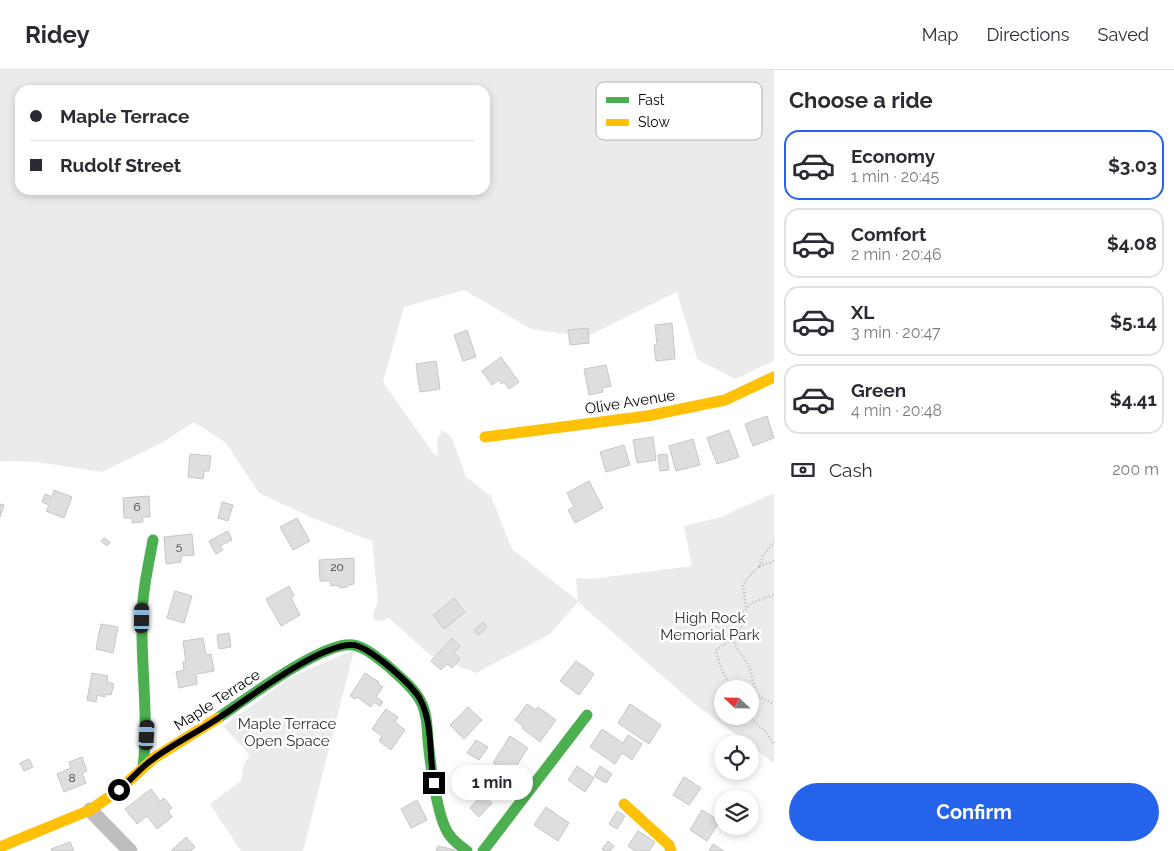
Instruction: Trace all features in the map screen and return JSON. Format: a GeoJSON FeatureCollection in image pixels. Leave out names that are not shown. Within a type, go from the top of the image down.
{"type":"FeatureCollection","features":[{"type":"Feature","properties":{"kind":"street","name":"Olive Avenue"},"geometry":{"type":"LineString","coordinates":[[485,437],[647,416],[726,400],[774,377]]}},
{"type":"Feature","properties":{"kind":"street"},"geometry":{"type":"LineString","coordinates":[[143,767],[147,722],[142,603],[153,540]]}},
{"type":"Feature","properties":{"kind":"street","name":"Maple Terrace"},"geometry":{"type":"LineString","coordinates":[[0,846],[90,810],[119,790],[154,758],[262,688],[313,656],[352,644],[359,646],[379,659],[407,683],[420,699],[428,730],[431,767],[446,832],[458,845],[467,851]]}},
{"type":"Feature","properties":{"kind":"street"},"geometry":{"type":"LineString","coordinates":[[483,851],[587,715]]}},
{"type":"Feature","properties":{"kind":"street"},"geometry":{"type":"LineString","coordinates":[[624,804],[669,845],[671,851]]}},
{"type":"Feature","properties":{"kind":"street"},"geometry":{"type":"LineString","coordinates":[[90,810],[130,851]]}},
{"type":"Feature","properties":{"kind":"path"},"geometry":{"type":"LineString","coordinates":[[760,566],[762,557],[774,542]]}},
{"type":"Feature","properties":{"kind":"path"},"geometry":{"type":"LineString","coordinates":[[727,680],[716,650],[732,640],[741,627],[746,608],[742,585],[760,566],[774,561]]}},
{"type":"Feature","properties":{"kind":"path"},"geometry":{"type":"LineString","coordinates":[[746,608],[758,599],[774,595]]}},
{"type":"Feature","properties":{"kind":"path"},"geometry":{"type":"LineString","coordinates":[[732,640],[746,661],[753,680]]}},
{"type":"Feature","properties":{"kind":"path"},"geometry":{"type":"LineString","coordinates":[[759,696],[774,704]]}},
{"type":"Feature","properties":{"kind":"path"},"geometry":{"type":"LineString","coordinates":[[757,725],[774,744]]}},
{"type":"Feature","properties":{"kind":"green space","name":"High Rock Memorial Park"},"geometry":{"type":"Polygon","coordinates":[[[0,70],[774,70],[774,361],[735,379],[697,359],[677,292],[586,337],[531,329],[464,290],[404,307],[383,382],[433,453],[438,456],[437,440],[442,430],[451,436],[466,477],[491,496],[512,549],[578,601],[576,578],[591,579],[692,566],[684,526],[721,517],[774,493],[774,763],[759,752],[759,735],[737,735],[723,725],[759,725],[759,680],[714,680],[714,718],[691,701],[578,602],[550,634],[476,673],[430,655],[389,618],[381,621],[373,619],[378,601],[372,541],[310,517],[259,493],[226,443],[194,422],[162,443],[102,472],[37,462],[0,461],[0,70]]]}},
{"type":"Feature","properties":{"kind":"green space","name":"Maple Terrace Open Space"},"geometry":{"type":"Polygon","coordinates":[[[354,650],[303,851],[241,851],[210,804],[241,781],[244,764],[250,755],[223,726],[293,676],[354,650]]]}},
{"type":"Feature","properties":{"kind":"building"},"geometry":{"type":"Polygon","coordinates":[[[672,323],[675,359],[656,361],[654,345],[657,345],[655,325],[672,323]]]}},
{"type":"Feature","properties":{"kind":"building"},"geometry":{"type":"Polygon","coordinates":[[[588,328],[589,343],[570,345],[568,330],[588,328]]]}},
{"type":"Feature","properties":{"kind":"building"},"geometry":{"type":"Polygon","coordinates":[[[467,330],[476,357],[463,361],[454,335],[467,330]]]}},
{"type":"Feature","properties":{"kind":"building"},"geometry":{"type":"Polygon","coordinates":[[[501,357],[519,382],[509,389],[504,382],[502,384],[499,380],[492,385],[482,371],[501,357]]]}},
{"type":"Feature","properties":{"kind":"building"},"geometry":{"type":"Polygon","coordinates":[[[436,361],[440,389],[420,392],[416,364],[436,361]]]}},
{"type":"Feature","properties":{"kind":"building"},"geometry":{"type":"Polygon","coordinates":[[[606,365],[611,386],[602,388],[603,392],[589,395],[584,369],[606,365]]]}},
{"type":"Feature","properties":{"kind":"building"},"geometry":{"type":"Polygon","coordinates":[[[767,416],[774,438],[753,446],[745,424],[767,416]]]}},
{"type":"Feature","properties":{"kind":"building"},"geometry":{"type":"Polygon","coordinates":[[[729,430],[739,457],[717,464],[707,438],[729,430]]]}},
{"type":"Feature","properties":{"kind":"building"},"geometry":{"type":"Polygon","coordinates":[[[653,437],[656,460],[637,463],[633,440],[653,437]]]}},
{"type":"Feature","properties":{"kind":"building"},"geometry":{"type":"Polygon","coordinates":[[[693,439],[700,465],[676,471],[669,446],[693,439]]]}},
{"type":"Feature","properties":{"kind":"building"},"geometry":{"type":"Polygon","coordinates":[[[624,445],[630,465],[606,472],[600,452],[624,445]]]}},
{"type":"Feature","properties":{"kind":"building"},"geometry":{"type":"Polygon","coordinates":[[[190,454],[211,456],[209,471],[204,471],[203,479],[188,477],[190,454]]]}},
{"type":"Feature","properties":{"kind":"building"},"geometry":{"type":"Polygon","coordinates":[[[667,454],[669,470],[660,471],[658,455],[667,454]]]}},
{"type":"Feature","properties":{"kind":"building"},"geometry":{"type":"Polygon","coordinates":[[[589,481],[603,508],[575,523],[568,510],[574,507],[567,493],[589,481]]]}},
{"type":"Feature","properties":{"kind":"building"},"geometry":{"type":"Polygon","coordinates":[[[54,490],[72,497],[64,518],[46,511],[49,505],[42,502],[45,494],[52,497],[54,490]]]}},
{"type":"Feature","properties":{"kind":"building"},"geometry":{"type":"Polygon","coordinates":[[[149,496],[150,517],[142,517],[143,522],[132,523],[132,518],[124,518],[123,498],[149,496]]]}},
{"type":"Feature","properties":{"kind":"building"},"geometry":{"type":"Polygon","coordinates":[[[222,502],[233,505],[228,521],[218,518],[222,502]]]}},
{"type":"Feature","properties":{"kind":"building"},"geometry":{"type":"Polygon","coordinates":[[[0,504],[4,505],[0,517],[0,504]]]}},
{"type":"Feature","properties":{"kind":"building"},"geometry":{"type":"Polygon","coordinates":[[[297,518],[310,541],[293,550],[280,527],[297,518]]]}},
{"type":"Feature","properties":{"kind":"building"},"geometry":{"type":"Polygon","coordinates":[[[228,531],[232,540],[220,546],[223,550],[216,554],[209,541],[228,531]]]}},
{"type":"Feature","properties":{"kind":"building"},"geometry":{"type":"Polygon","coordinates":[[[192,534],[194,555],[181,556],[181,562],[166,564],[164,537],[192,534]]]}},
{"type":"Feature","properties":{"kind":"building"},"geometry":{"type":"Polygon","coordinates":[[[104,538],[110,542],[107,546],[101,541],[104,538]]]}},
{"type":"Feature","properties":{"kind":"building"},"geometry":{"type":"Polygon","coordinates":[[[354,558],[354,584],[340,588],[337,585],[331,586],[330,581],[320,581],[319,560],[354,558]]]}},
{"type":"Feature","properties":{"kind":"building"},"geometry":{"type":"Polygon","coordinates":[[[289,586],[294,596],[291,598],[300,615],[281,626],[266,599],[289,586]]]}},
{"type":"Feature","properties":{"kind":"building"},"geometry":{"type":"Polygon","coordinates":[[[175,591],[192,596],[184,623],[167,618],[175,591]]]}},
{"type":"Feature","properties":{"kind":"building"},"geometry":{"type":"Polygon","coordinates":[[[454,598],[465,612],[444,629],[433,615],[454,598]]]}},
{"type":"Feature","properties":{"kind":"building"},"geometry":{"type":"Polygon","coordinates":[[[483,622],[487,627],[478,635],[474,630],[483,622]]]}},
{"type":"Feature","properties":{"kind":"building"},"geometry":{"type":"Polygon","coordinates":[[[101,624],[118,627],[113,653],[96,649],[101,624]]]}},
{"type":"Feature","properties":{"kind":"building"},"geometry":{"type":"Polygon","coordinates":[[[229,633],[231,647],[219,649],[217,635],[229,633]]]}},
{"type":"Feature","properties":{"kind":"building"},"geometry":{"type":"Polygon","coordinates":[[[203,638],[206,655],[211,654],[214,671],[196,674],[197,684],[179,688],[176,672],[184,670],[183,662],[186,662],[183,641],[203,638]]]}},
{"type":"Feature","properties":{"kind":"building"},"geometry":{"type":"Polygon","coordinates":[[[452,638],[460,646],[454,653],[460,659],[452,668],[447,664],[441,670],[431,661],[452,638]]]}},
{"type":"Feature","properties":{"kind":"building"},"geometry":{"type":"Polygon","coordinates":[[[576,661],[594,674],[579,695],[560,681],[576,661]]]}},
{"type":"Feature","properties":{"kind":"building"},"geometry":{"type":"Polygon","coordinates":[[[92,673],[108,676],[107,682],[114,684],[111,695],[105,694],[105,697],[97,695],[96,702],[87,700],[92,673]]]}},
{"type":"Feature","properties":{"kind":"building"},"geometry":{"type":"Polygon","coordinates":[[[365,673],[383,687],[376,697],[383,702],[380,706],[374,702],[371,707],[357,697],[356,699],[350,696],[365,673]]]}},
{"type":"Feature","properties":{"kind":"building"},"geometry":{"type":"Polygon","coordinates":[[[527,704],[536,710],[538,707],[556,720],[540,742],[515,720],[527,704]]]}},
{"type":"Feature","properties":{"kind":"building"},"geometry":{"type":"Polygon","coordinates":[[[630,704],[661,725],[649,744],[618,723],[630,704]]]}},
{"type":"Feature","properties":{"kind":"building"},"geometry":{"type":"Polygon","coordinates":[[[468,707],[482,720],[464,739],[450,725],[468,707]]]}},
{"type":"Feature","properties":{"kind":"building"},"geometry":{"type":"Polygon","coordinates":[[[386,709],[398,717],[395,722],[405,730],[391,750],[379,741],[382,736],[372,729],[386,709]]]}},
{"type":"Feature","properties":{"kind":"building"},"geometry":{"type":"Polygon","coordinates":[[[602,729],[623,743],[628,735],[642,744],[632,760],[622,753],[615,764],[590,747],[602,729]]]}},
{"type":"Feature","properties":{"kind":"building"},"geometry":{"type":"Polygon","coordinates":[[[510,736],[528,748],[511,774],[493,763],[510,736]]]}},
{"type":"Feature","properties":{"kind":"building"},"geometry":{"type":"Polygon","coordinates":[[[476,740],[488,747],[479,760],[467,753],[476,740]]]}},
{"type":"Feature","properties":{"kind":"building"},"geometry":{"type":"Polygon","coordinates":[[[82,757],[87,771],[82,773],[86,783],[64,792],[57,774],[71,768],[69,762],[82,757]]]}},
{"type":"Feature","properties":{"kind":"building"},"geometry":{"type":"Polygon","coordinates":[[[29,759],[33,767],[24,771],[20,763],[29,759]]]}},
{"type":"Feature","properties":{"kind":"building"},"geometry":{"type":"Polygon","coordinates":[[[577,766],[594,778],[585,792],[568,780],[577,766]]]}},
{"type":"Feature","properties":{"kind":"building"},"geometry":{"type":"Polygon","coordinates":[[[600,766],[612,774],[606,783],[594,776],[600,766]]]}},
{"type":"Feature","properties":{"kind":"building"},"geometry":{"type":"Polygon","coordinates":[[[489,770],[498,781],[490,787],[481,776],[489,770]]]}},
{"type":"Feature","properties":{"kind":"building"},"geometry":{"type":"Polygon","coordinates":[[[684,777],[701,788],[689,805],[673,795],[684,777]]]}},
{"type":"Feature","properties":{"kind":"building"},"geometry":{"type":"Polygon","coordinates":[[[151,789],[160,801],[164,798],[172,808],[168,811],[172,817],[157,829],[147,816],[137,824],[125,809],[151,789]]]}},
{"type":"Feature","properties":{"kind":"building"},"geometry":{"type":"Polygon","coordinates":[[[483,794],[492,803],[479,817],[470,808],[483,794]]]}},
{"type":"Feature","properties":{"kind":"building"},"geometry":{"type":"Polygon","coordinates":[[[417,800],[427,820],[411,828],[401,809],[417,800]]]}},
{"type":"Feature","properties":{"kind":"building"},"geometry":{"type":"Polygon","coordinates":[[[546,807],[569,823],[558,841],[534,825],[546,807]]]}},
{"type":"Feature","properties":{"kind":"building"},"geometry":{"type":"Polygon","coordinates":[[[702,810],[714,817],[714,830],[707,841],[690,830],[702,810]]]}},
{"type":"Feature","properties":{"kind":"building"},"geometry":{"type":"Polygon","coordinates":[[[617,811],[625,816],[617,829],[609,824],[617,811]]]}},
{"type":"Feature","properties":{"kind":"building"},"geometry":{"type":"Polygon","coordinates":[[[638,831],[655,842],[649,851],[635,851],[628,846],[638,831]]]}},
{"type":"Feature","properties":{"kind":"building"},"geometry":{"type":"Polygon","coordinates":[[[186,837],[195,847],[191,851],[171,851],[186,837]]]}},
{"type":"Feature","properties":{"kind":"building"},"geometry":{"type":"Polygon","coordinates":[[[608,841],[614,846],[610,851],[604,851],[602,849],[608,841]]]}},
{"type":"Feature","properties":{"kind":"building"},"geometry":{"type":"Polygon","coordinates":[[[70,842],[74,851],[52,851],[51,849],[70,842]]]}},
{"type":"Feature","properties":{"kind":"building"},"geometry":{"type":"Polygon","coordinates":[[[713,844],[724,851],[709,851],[713,844]]]}},
{"type":"Feature","properties":{"kind":"building"},"geometry":{"type":"Polygon","coordinates":[[[438,846],[455,850],[455,851],[436,851],[438,846]]]}},
{"type":"Feature","properties":{"kind":"traffic: fast"},"geometry":{"type":"LineString","coordinates":[[143,767],[145,712],[142,610],[153,540]]}},
{"type":"Feature","properties":{"kind":"traffic: fast"},"geometry":{"type":"LineString","coordinates":[[218,718],[284,673],[323,652],[340,646],[353,645],[363,648],[402,678],[420,700],[427,725],[437,802],[444,825],[450,836],[467,851]]}},
{"type":"Feature","properties":{"kind":"traffic: fast"},"geometry":{"type":"LineString","coordinates":[[483,851],[587,715]]}},
{"type":"Feature","properties":{"kind":"traffic: slow"},"geometry":{"type":"LineString","coordinates":[[485,437],[647,416],[725,400],[774,377]]}},
{"type":"Feature","properties":{"kind":"traffic: slow"},"geometry":{"type":"LineString","coordinates":[[0,847],[90,810],[119,790],[154,758],[218,718]]}},
{"type":"Feature","properties":{"kind":"traffic: slow"},"geometry":{"type":"LineString","coordinates":[[624,804],[669,845],[671,851]]}},
{"type":"Feature","properties":{"kind":"route"},"geometry":{"type":"LineString","coordinates":[[119,790],[154,758],[284,674],[313,656],[352,644],[359,646],[379,659],[407,683],[420,699],[428,730],[434,783]]}}]}
